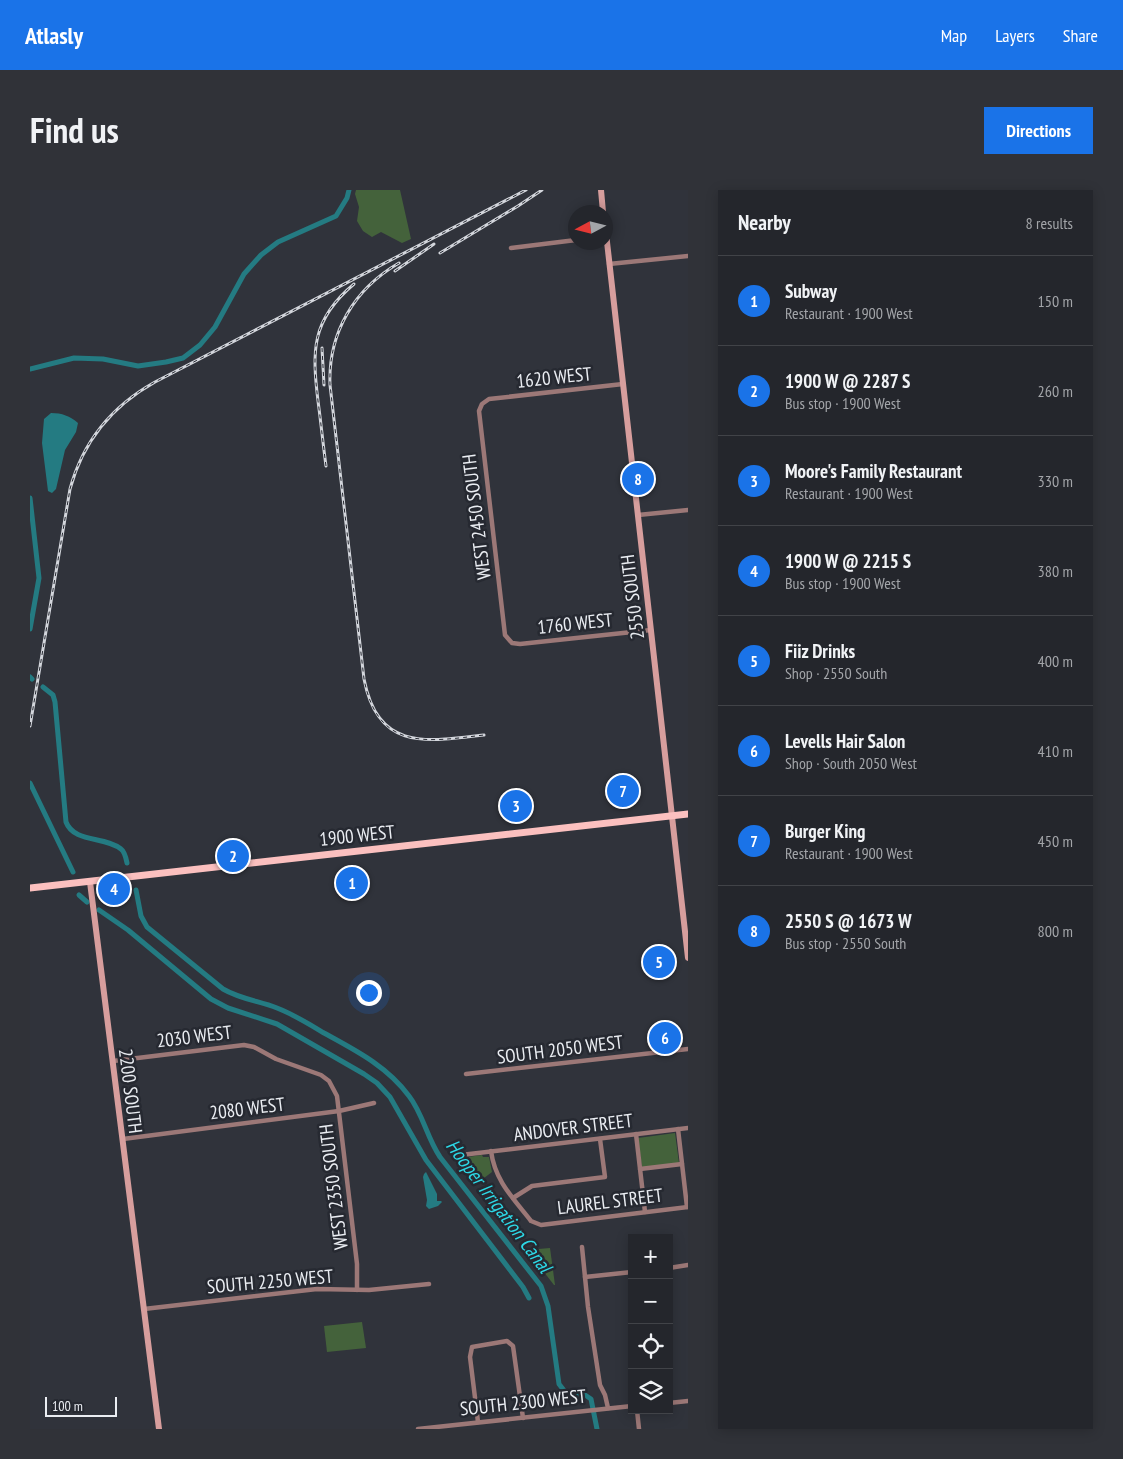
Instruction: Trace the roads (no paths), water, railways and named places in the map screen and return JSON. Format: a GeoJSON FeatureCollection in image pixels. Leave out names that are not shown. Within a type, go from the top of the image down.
{"type":"FeatureCollection","features":[{"type":"Feature","properties":{"kind":"main road","name":"1900 WEST"},"geometry":{"type":"LineString","coordinates":[[30,888],[688,814]]}},
{"type":"Feature","properties":{"kind":"street"},"geometry":{"type":"LineString","coordinates":[[601,190],[602,205]]}},
{"type":"Feature","properties":{"kind":"street"},"geometry":{"type":"LineString","coordinates":[[511,248],[568,241]]}},
{"type":"Feature","properties":{"kind":"street","name":"2550 SOUTH"},"geometry":{"type":"LineString","coordinates":[[607,250],[688,958]]}},
{"type":"Feature","properties":{"kind":"street"},"geometry":{"type":"LineString","coordinates":[[609,264],[688,256]]}},
{"type":"Feature","properties":{"kind":"street","name":"1620 WEST"},"geometry":{"type":"LineString","coordinates":[[489,399],[623,384]]}},
{"type":"Feature","properties":{"kind":"street","name":"WEST 2450 SOUTH"},"geometry":{"type":"LineString","coordinates":[[489,399],[482,404],[479,412],[504,636]]}},
{"type":"Feature","properties":{"kind":"street"},"geometry":{"type":"LineString","coordinates":[[638,516],[688,510]]}},
{"type":"Feature","properties":{"kind":"street","name":"1760 WEST"},"geometry":{"type":"LineString","coordinates":[[504,636],[512,644],[520,644],[651,630]]}},
{"type":"Feature","properties":{"kind":"street","name":"2200 SOUTH"},"geometry":{"type":"LineString","coordinates":[[90,882],[159,1429]]}},
{"type":"Feature","properties":{"kind":"street","name":"2030 WEST"},"geometry":{"type":"LineString","coordinates":[[113,1061],[229,1046],[244,1045],[254,1047],[276,1060],[321,1075],[329,1081],[337,1096],[339,1111]]}},
{"type":"Feature","properties":{"kind":"street","name":"SOUTH 2050 WEST"},"geometry":{"type":"LineString","coordinates":[[466,1074],[688,1050]]}},
{"type":"Feature","properties":{"kind":"street","name":"2080 WEST"},"geometry":{"type":"LineString","coordinates":[[122,1139],[339,1111],[374,1103]]}},
{"type":"Feature","properties":{"kind":"street","name":"WEST 2350 SOUTH"},"geometry":{"type":"LineString","coordinates":[[339,1111],[357,1264],[357,1290]]}},
{"type":"Feature","properties":{"kind":"street","name":"ANDOVER STREET"},"geometry":{"type":"LineString","coordinates":[[461,1155],[688,1128]]}},
{"type":"Feature","properties":{"kind":"street"},"geometry":{"type":"LineString","coordinates":[[678,1129],[688,1207]]}},
{"type":"Feature","properties":{"kind":"street"},"geometry":{"type":"LineString","coordinates":[[636,1134],[645,1212]]}},
{"type":"Feature","properties":{"kind":"street"},"geometry":{"type":"LineString","coordinates":[[491,1151],[495,1172],[514,1198],[532,1186],[605,1177],[600,1138]]}},
{"type":"Feature","properties":{"kind":"street"},"geometry":{"type":"LineString","coordinates":[[640,1169],[682,1164]]}},
{"type":"Feature","properties":{"kind":"street","name":"LAUREL STREET"},"geometry":{"type":"LineString","coordinates":[[514,1198],[531,1221],[541,1225],[688,1207]]}},
{"type":"Feature","properties":{"kind":"street"},"geometry":{"type":"LineString","coordinates":[[582,1247],[600,1385],[608,1408]]}},
{"type":"Feature","properties":{"kind":"street"},"geometry":{"type":"LineString","coordinates":[[673,1267],[688,1265]]}},
{"type":"Feature","properties":{"kind":"street"},"geometry":{"type":"LineString","coordinates":[[585,1278],[628,1273]]}},
{"type":"Feature","properties":{"kind":"street","name":"SOUTH 2250 WEST"},"geometry":{"type":"LineString","coordinates":[[144,1306],[317,1289],[357,1290],[429,1284]]}},
{"type":"Feature","properties":{"kind":"street"},"geometry":{"type":"LineString","coordinates":[[478,1422],[470,1357],[472,1347],[507,1341],[514,1346],[523,1418]]}},
{"type":"Feature","properties":{"kind":"street"},"geometry":{"type":"LineString","coordinates":[[673,1403],[688,1401]]}},
{"type":"Feature","properties":{"kind":"street","name":"SOUTH 2300 WEST"},"geometry":{"type":"LineString","coordinates":[[418,1429],[628,1406]]}},
{"type":"Feature","properties":{"kind":"street"},"geometry":{"type":"LineString","coordinates":[[637,1414],[639,1429]]}},
{"type":"Feature","properties":{"kind":"water"},"geometry":{"type":"Polygon","coordinates":[[[51,413],[66,415],[78,423],[76,432],[65,450],[56,489],[52,493],[48,491],[42,443],[44,419],[51,413]]]}},
{"type":"Feature","properties":{"kind":"water"},"geometry":{"type":"Polygon","coordinates":[[[426,1172],[437,1194],[437,1201],[442,1202],[438,1206],[429,1209],[426,1206],[427,1200],[423,1177],[426,1172]]]}},
{"type":"Feature","properties":{"kind":"waterway"},"geometry":{"type":"LineString","coordinates":[[30,369],[74,358],[103,359],[138,366],[183,358],[200,345],[215,327],[244,274],[261,255],[278,242],[336,216],[347,198],[349,190]]}},
{"type":"Feature","properties":{"kind":"waterway","name":"Hooper Irrigation Canal"},"geometry":{"type":"LineString","coordinates":[[30,498],[39,578],[30,629]]}},
{"type":"Feature","properties":{"kind":"waterway","name":"Hooper Irrigation Canal"},"geometry":{"type":"LineString","coordinates":[[43,687],[53,695],[55,702],[66,822],[70,829],[76,833],[107,842],[121,849],[127,863]]}},
{"type":"Feature","properties":{"kind":"waterway"},"geometry":{"type":"LineString","coordinates":[[30,783],[73,872]]}},
{"type":"Feature","properties":{"kind":"waterway","name":"Hooper Irrigation Canal"},"geometry":{"type":"LineString","coordinates":[[136,890],[141,916],[147,927],[223,989],[277,1008],[301,1019],[381,1067],[400,1085],[414,1103],[440,1157],[541,1286],[548,1306],[559,1384],[566,1393],[585,1395],[591,1399],[597,1429]]}},
{"type":"Feature","properties":{"kind":"waterway"},"geometry":{"type":"LineString","coordinates":[[79,895],[87,902]]}},
{"type":"Feature","properties":{"kind":"waterway"},"geometry":{"type":"LineString","coordinates":[[99,910],[128,930],[211,999],[228,1008],[277,1024],[377,1083],[390,1097],[426,1160],[523,1287],[529,1298]]}},
{"type":"Feature","properties":{"kind":"railway"},"geometry":{"type":"LineString","coordinates":[[30,726],[70,489],[91,440],[113,414],[125,402],[155,382],[526,190]]}},
{"type":"Feature","properties":{"kind":"railway"},"geometry":{"type":"LineString","coordinates":[[440,253],[542,190]]}},
{"type":"Feature","properties":{"kind":"railway"},"geometry":{"type":"LineString","coordinates":[[395,271],[434,244]]}},
{"type":"Feature","properties":{"kind":"railway"},"geometry":{"type":"LineString","coordinates":[[399,263],[369,286],[347,314],[339,330],[331,366],[330,385],[364,679],[371,702],[380,719],[393,730],[408,737],[424,739],[484,735]]}},
{"type":"Feature","properties":{"kind":"railway"},"geometry":{"type":"LineString","coordinates":[[326,466],[316,383],[315,352],[322,324],[329,310],[354,284]]}},
{"type":"Feature","properties":{"kind":"railway"},"geometry":{"type":"LineString","coordinates":[[322,348],[324,385]]}},
{"type":"Feature","properties":{"kind":"place","name":"2550 S @ 1673 W"},"geometry":{"type":"Point","coordinates":[638,479]}},
{"type":"Feature","properties":{"kind":"place","name":"Burger King"},"geometry":{"type":"Point","coordinates":[623,791]}},
{"type":"Feature","properties":{"kind":"place","name":"Moore's Family Restaurant"},"geometry":{"type":"Point","coordinates":[516,806]}},
{"type":"Feature","properties":{"kind":"place","name":"1900 W @ 2287 S"},"geometry":{"type":"Point","coordinates":[233,856]}},
{"type":"Feature","properties":{"kind":"place","name":"Subway"},"geometry":{"type":"Point","coordinates":[352,883]}},
{"type":"Feature","properties":{"kind":"place","name":"1900 W @ 2215 S"},"geometry":{"type":"Point","coordinates":[114,889]}},
{"type":"Feature","properties":{"kind":"place","name":"Fiiz Drinks"},"geometry":{"type":"Point","coordinates":[659,962]}},
{"type":"Feature","properties":{"kind":"place","name":"Levells Hair Salon"},"geometry":{"type":"Point","coordinates":[665,1038]}}]}
